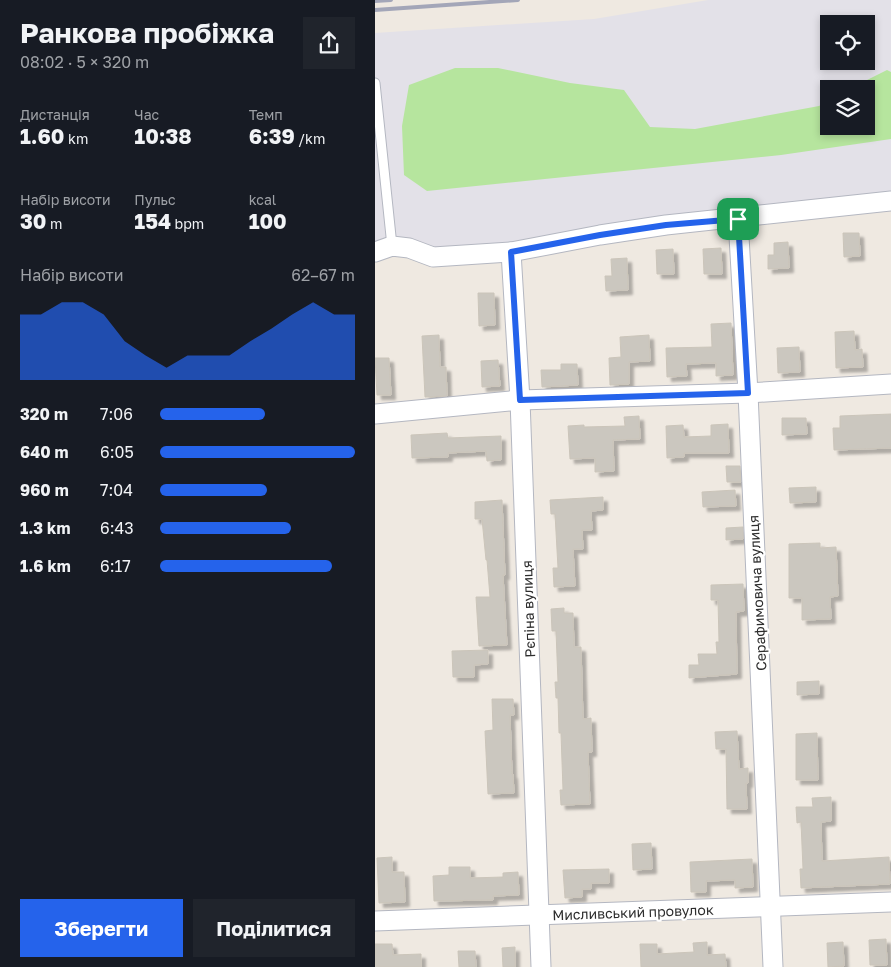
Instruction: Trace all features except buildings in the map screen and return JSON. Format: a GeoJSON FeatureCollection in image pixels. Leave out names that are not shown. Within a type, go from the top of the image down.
{"type":"FeatureCollection","features":[{"type":"Feature","properties":{"kind":"street"},"geometry":{"type":"LineString","coordinates":[[384,249],[409,248],[433,257],[511,252],[666,225],[738,219],[891,201]]}},
{"type":"Feature","properties":{"kind":"street","name":"Серафимовича вулиця"},"geometry":{"type":"LineString","coordinates":[[738,219],[748,393],[773,967]]}},
{"type":"Feature","properties":{"kind":"street","name":"Рєпіна вулиця"},"geometry":{"type":"LineString","coordinates":[[511,252],[520,400],[541,967]]}},
{"type":"Feature","properties":{"kind":"street"},"geometry":{"type":"LineString","coordinates":[[375,414],[520,400],[748,393],[891,384]]}},
{"type":"Feature","properties":{"kind":"street","name":"Мисливський провулок"},"geometry":{"type":"LineString","coordinates":[[375,921],[891,902]]}},
{"type":"Feature","properties":{"kind":"lane"},"geometry":{"type":"LineString","coordinates":[[375,83],[384,249]]}},
{"type":"Feature","properties":{"kind":"shaded area"},"geometry":{"type":"Polygon","coordinates":[[[708,0],[891,0],[891,192],[664,216],[510,242],[435,248],[411,238],[391,236],[375,241],[375,33],[594,19],[708,0]]]}},
{"type":"Feature","properties":{"kind":"green space"},"geometry":{"type":"Polygon","coordinates":[[[455,68],[498,68],[570,83],[624,90],[650,127],[695,129],[820,105],[820,135],[875,135],[875,80],[867,80],[887,70],[891,72],[891,139],[781,155],[427,191],[404,175],[402,126],[409,85],[455,68]]]}},
{"type":"Feature","properties":{"kind":"railway"},"geometry":{"type":"LineString","coordinates":[[375,1],[391,0]]}},
{"type":"Feature","properties":{"kind":"railway"},"geometry":{"type":"LineString","coordinates":[[375,10],[518,0]]}},
{"type":"Feature","properties":{"kind":"route"},"geometry":{"type":"LineString","coordinates":[[738,219],[748,393],[520,400],[511,252],[666,225],[738,219]]}}]}
